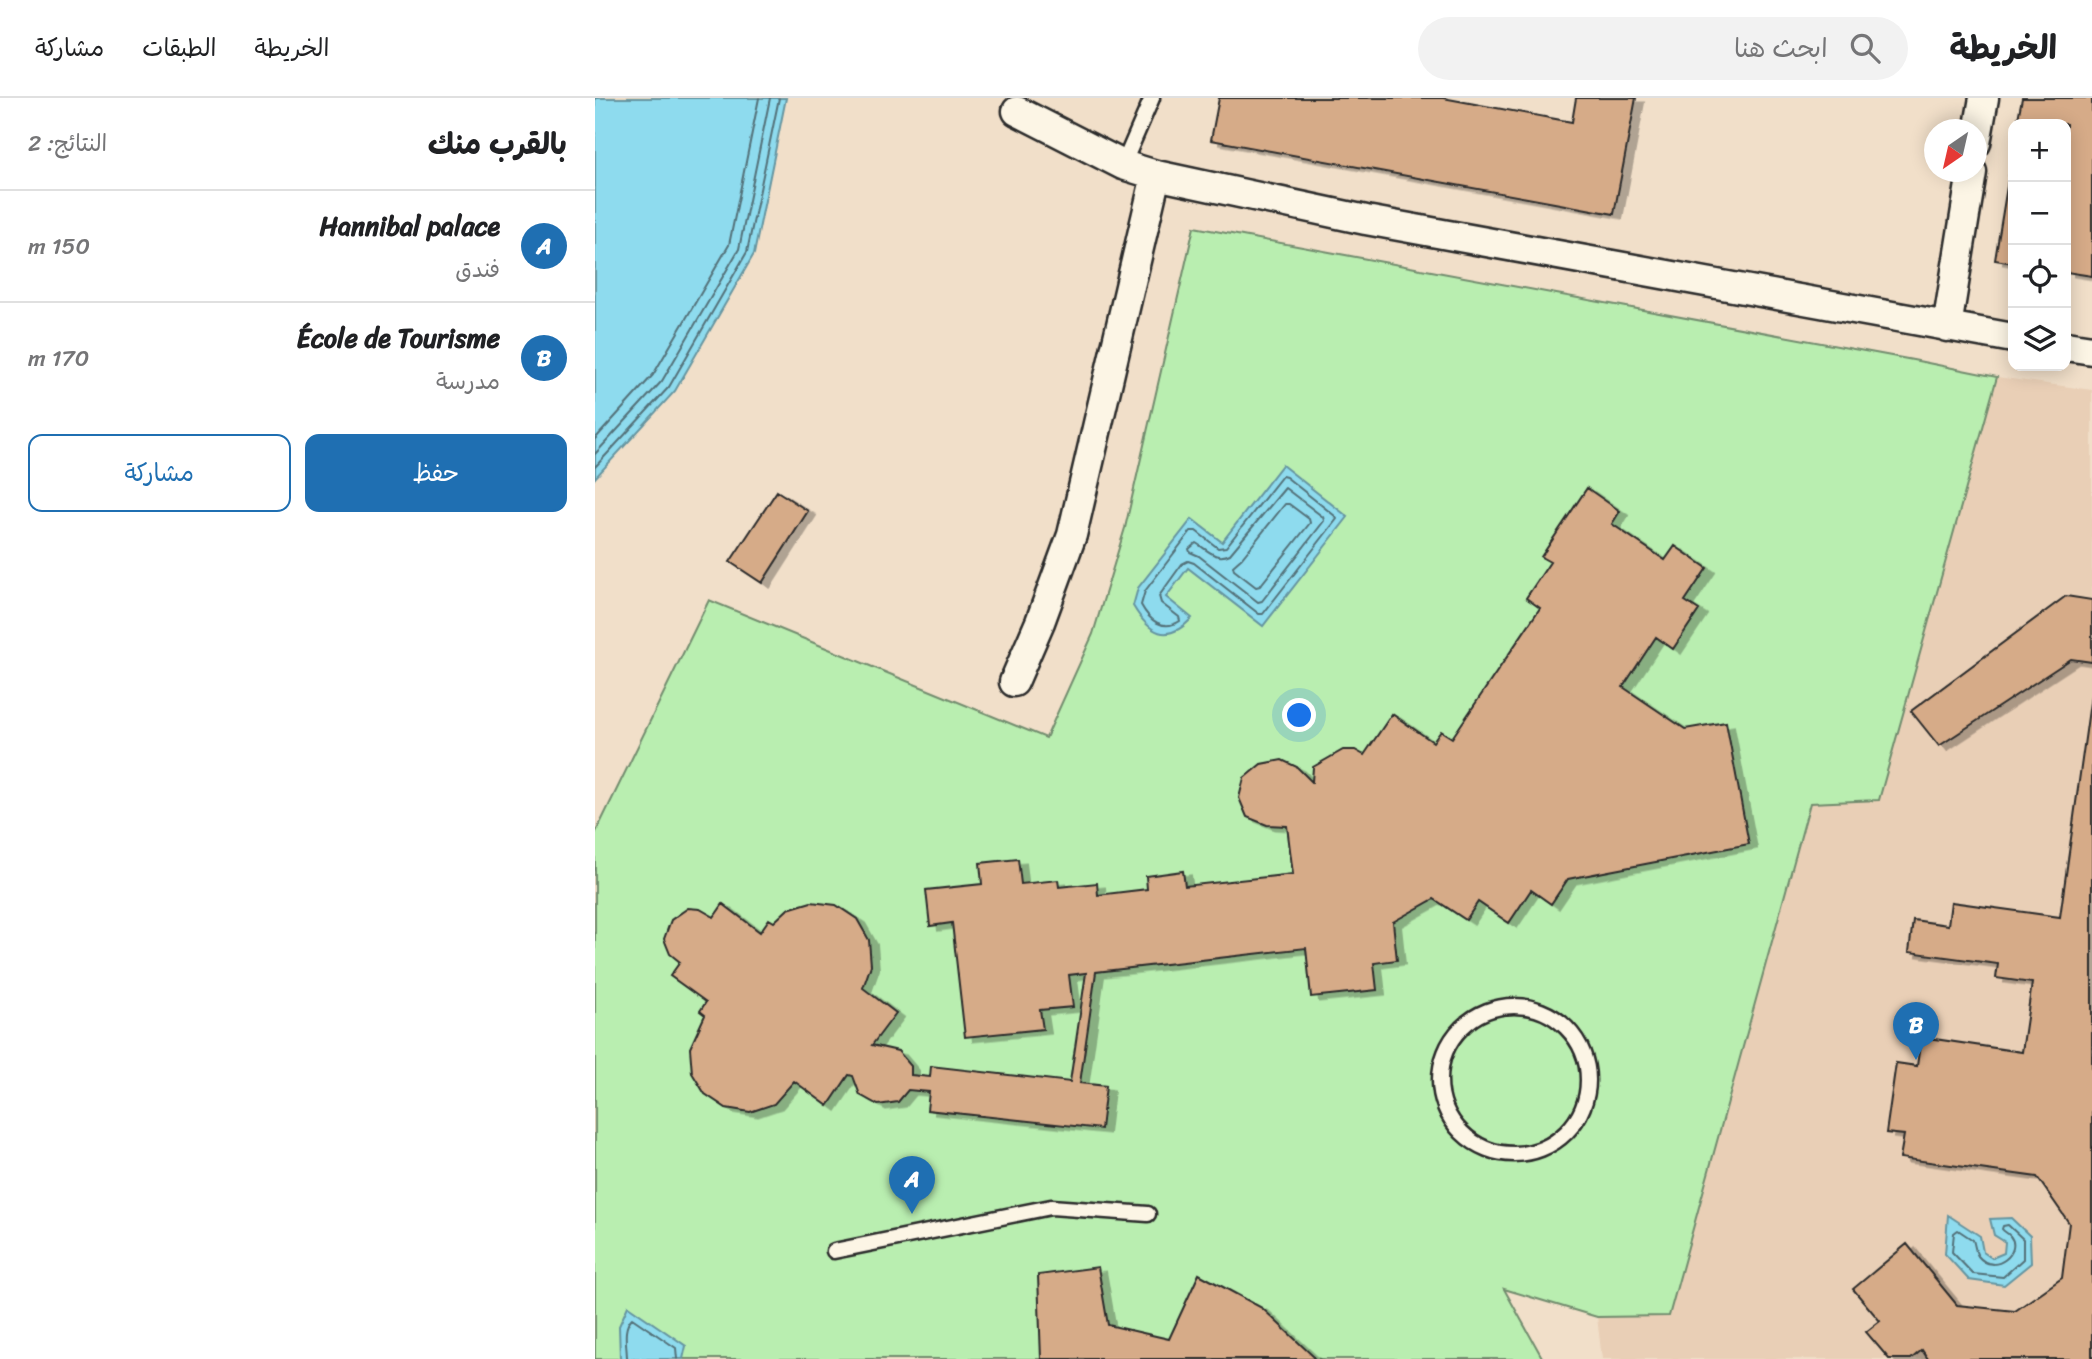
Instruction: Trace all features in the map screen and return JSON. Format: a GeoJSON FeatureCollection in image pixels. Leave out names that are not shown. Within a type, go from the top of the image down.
{"type":"FeatureCollection","features":[{"type":"Feature","properties":{"kind":"street"},"geometry":{"type":"LineString","coordinates":[[1980,119],[1984,98]]}},
{"type":"Feature","properties":{"kind":"street"},"geometry":{"type":"LineString","coordinates":[[1017,111],[1123,165],[1156,175],[1366,220],[2008,337]]}},
{"type":"Feature","properties":{"kind":"street"},"geometry":{"type":"LineString","coordinates":[[1014,682],[1072,535],[1156,175]]}},
{"type":"Feature","properties":{"kind":"street"},"geometry":{"type":"LineString","coordinates":[[1947,327],[1970,182]]}},
{"type":"Feature","properties":{"kind":"street"},"geometry":{"type":"LineString","coordinates":[[2071,347],[2092,350]]}},
{"type":"Feature","properties":{"kind":"lane"},"geometry":{"type":"LineString","coordinates":[[1123,165],[1152,98]]}},
{"type":"Feature","properties":{"kind":"lane"},"geometry":{"type":"LineString","coordinates":[[1499,1007],[1528,1007],[1555,1018],[1576,1039],[1587,1066],[1587,1095],[1576,1122],[1556,1143],[1528,1154],[1499,1154],[1472,1142],[1452,1122],[1440,1095],[1440,1066],[1451,1038],[1472,1018],[1499,1007]]}},
{"type":"Feature","properties":{"kind":"lane"},"geometry":{"type":"LineString","coordinates":[[834,1251],[1051,1207],[1147,1214]]}},
{"type":"Feature","properties":{"kind":"shaded area"},"geometry":{"type":"Polygon","coordinates":[[[1997,377],[2092,390],[2092,1359],[1602,1359],[1597,1317],[1669,1316],[1810,803],[1879,800],[1997,377]]]}},
{"type":"Feature","properties":{"kind":"green space"},"geometry":{"type":"Polygon","coordinates":[[[1194,227],[1997,377],[1879,800],[1810,803],[1669,1316],[1597,1317],[1504,1289],[1543,1359],[595,1359],[595,834],[709,600],[1046,738],[1093,634],[1125,528],[1194,227]]]}},
{"type":"Feature","properties":{"kind":"water"},"geometry":{"type":"Polygon","coordinates":[[[595,98],[786,98],[754,254],[675,391],[595,478],[595,98]]]}},
{"type":"Feature","properties":{"kind":"water"},"geometry":{"type":"Polygon","coordinates":[[[1282,465],[1348,517],[1263,626],[1188,568],[1166,597],[1192,618],[1183,626],[1167,633],[1152,629],[1133,606],[1138,588],[1192,519],[1222,542],[1282,465]]]}},
{"type":"Feature","properties":{"kind":"water"},"geometry":{"type":"Polygon","coordinates":[[[1948,1215],[1980,1236],[1983,1252],[1992,1258],[2004,1253],[2005,1242],[1994,1235],[1990,1219],[2011,1218],[2030,1236],[2031,1263],[2004,1285],[1969,1280],[1945,1254],[1948,1215]]]}},
{"type":"Feature","properties":{"kind":"water"},"geometry":{"type":"Polygon","coordinates":[[[628,1306],[686,1346],[683,1359],[620,1359],[619,1326],[628,1306]]]}},
{"type":"Feature","properties":{"kind":"building"},"geometry":{"type":"Polygon","coordinates":[[[1219,98],[1443,98],[1572,122],[1576,98],[1636,98],[1614,214],[1211,140],[1219,98]]]}},
{"type":"Feature","properties":{"kind":"building"},"geometry":{"type":"Polygon","coordinates":[[[2022,98],[2092,98],[2092,276],[2071,273],[2071,119],[2018,119],[2022,98]]]}},
{"type":"Feature","properties":{"kind":"building"},"geometry":{"type":"Polygon","coordinates":[[[2008,181],[2008,262],[1995,260],[2008,181]]]}},
{"type":"Feature","properties":{"kind":"building"},"geometry":{"type":"Polygon","coordinates":[[[1587,488],[1620,511],[1612,524],[1665,560],[1675,546],[1707,568],[1685,601],[1699,610],[1673,649],[1656,637],[1623,687],[1685,729],[1726,722],[1749,844],[1568,879],[1551,904],[1531,890],[1509,923],[1478,902],[1466,920],[1434,899],[1393,922],[1397,960],[1374,963],[1377,990],[1311,997],[1306,948],[1096,972],[1080,1083],[1106,1086],[1101,1129],[927,1110],[929,1092],[908,1090],[898,1102],[878,1105],[860,1095],[853,1076],[849,1075],[828,1106],[794,1081],[774,1104],[750,1112],[726,1108],[705,1094],[692,1073],[690,1048],[705,1015],[700,1011],[706,1002],[670,976],[680,962],[670,954],[664,939],[671,920],[688,908],[700,909],[714,917],[723,904],[760,932],[769,919],[774,922],[788,909],[811,902],[836,905],[857,919],[869,940],[871,965],[863,988],[896,1013],[872,1045],[898,1051],[911,1066],[911,1075],[930,1077],[931,1066],[1070,1082],[1086,973],[1069,975],[1073,1007],[1040,1010],[1043,1029],[965,1037],[952,923],[930,926],[926,890],[982,884],[980,863],[1018,859],[1021,884],[1058,880],[1059,887],[1097,883],[1098,895],[1147,889],[1146,876],[1183,871],[1185,886],[1293,874],[1287,826],[1267,825],[1247,817],[1239,798],[1244,778],[1261,764],[1282,760],[1297,767],[1312,782],[1313,767],[1343,750],[1355,750],[1364,755],[1392,714],[1433,742],[1441,731],[1452,738],[1540,608],[1526,598],[1550,562],[1541,557],[1587,488]]]}},
{"type":"Feature","properties":{"kind":"building"},"geometry":{"type":"Polygon","coordinates":[[[777,491],[808,511],[762,583],[730,562],[777,491]]]}},
{"type":"Feature","properties":{"kind":"building"},"geometry":{"type":"Polygon","coordinates":[[[2066,596],[2092,600],[2092,662],[2071,659],[1939,746],[1911,711],[2066,596]]]}},
{"type":"Feature","properties":{"kind":"building"},"geometry":{"type":"Polygon","coordinates":[[[2092,688],[2092,1359],[1928,1359],[1922,1350],[1911,1359],[1889,1359],[1866,1332],[1880,1321],[1853,1289],[1907,1244],[1957,1305],[2015,1311],[2062,1278],[2069,1223],[2037,1177],[1900,1158],[1904,1135],[1886,1133],[1896,1063],[1917,1066],[1921,1037],[2022,1052],[2032,983],[1996,978],[1998,964],[1909,952],[1913,920],[1948,925],[1951,902],[2060,917],[2092,688]]]}},
{"type":"Feature","properties":{"kind":"building"},"geometry":{"type":"Polygon","coordinates":[[[1098,1267],[1108,1325],[1169,1339],[1199,1274],[1262,1308],[1314,1357],[1041,1359],[1038,1275],[1098,1267]]]}},
{"type":"Feature","properties":{"kind":"place","name":"École de Tourisme"},"geometry":{"type":"Point","coordinates":[1916,1060]}},
{"type":"Feature","properties":{"kind":"place","name":"Hannibal palace"},"geometry":{"type":"Point","coordinates":[912,1214]}}]}
